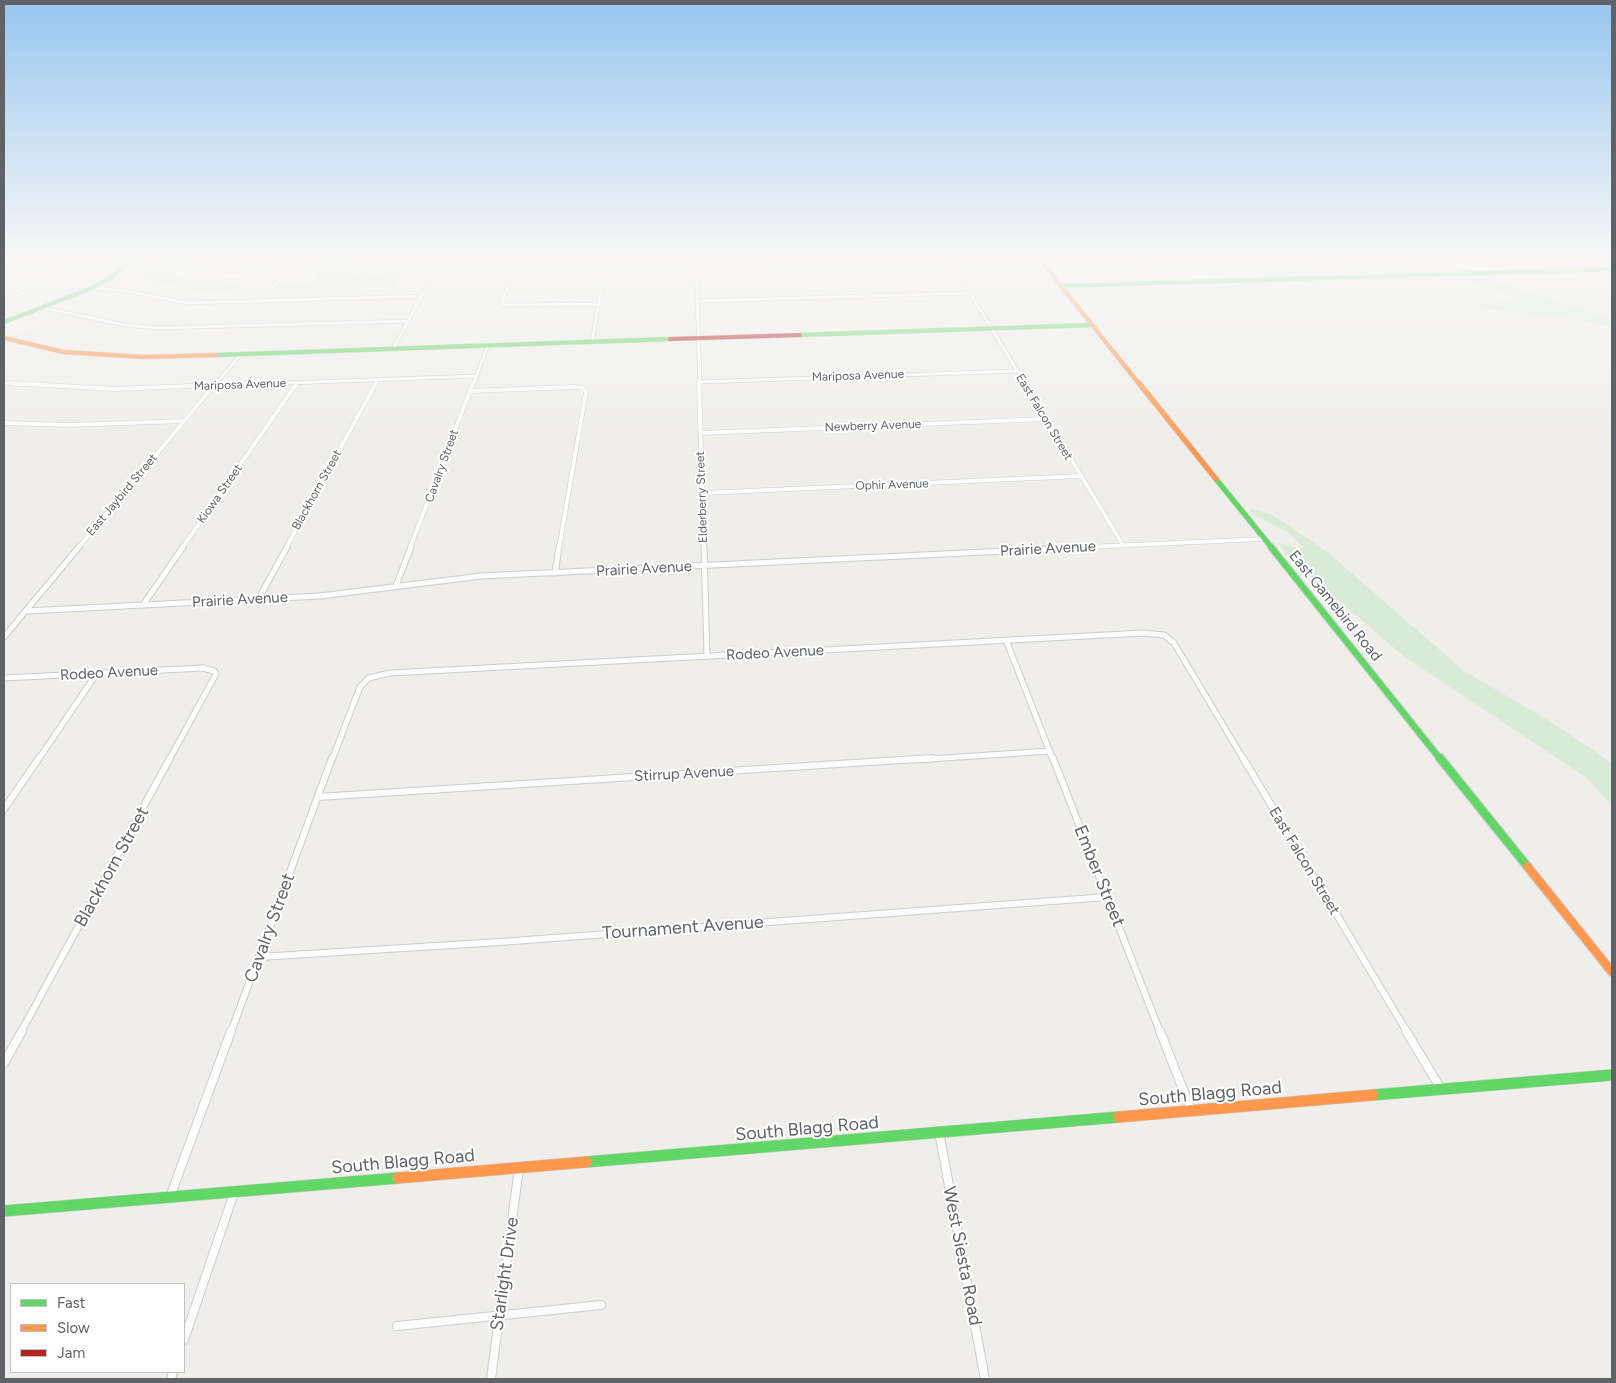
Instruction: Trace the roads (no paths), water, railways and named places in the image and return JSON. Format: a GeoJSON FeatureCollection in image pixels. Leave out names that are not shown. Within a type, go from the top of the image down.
{"type":"FeatureCollection","features":[{"type":"Feature","properties":{"kind":"main road","name":"East Gamebird Road"},"geometry":{"type":"LineString","coordinates":[[1089,322],[1612,972]]}},
{"type":"Feature","properties":{"kind":"main road"},"geometry":{"type":"LineString","coordinates":[[4,338],[44,348],[105,356],[241,354],[1092,325]]}},
{"type":"Feature","properties":{"kind":"main road","name":"South Blagg Road"},"geometry":{"type":"LineString","coordinates":[[4,1211],[1612,1075]]}},
{"type":"Feature","properties":{"kind":"street"},"geometry":{"type":"LineString","coordinates":[[105,322],[125,326],[159,328],[389,322]]}},
{"type":"Feature","properties":{"kind":"street"},"geometry":{"type":"LineString","coordinates":[[393,349],[408,322]]}},
{"type":"Feature","properties":{"kind":"street"},"geometry":{"type":"LineString","coordinates":[[592,342],[596,322]]}},
{"type":"Feature","properties":{"kind":"street","name":"Elderberry Street"},"geometry":{"type":"LineString","coordinates":[[698,322],[707,656]]}},
{"type":"Feature","properties":{"kind":"street","name":"East Falcon Street"},"geometry":{"type":"LineString","coordinates":[[987,322],[1123,546]]}},
{"type":"Feature","properties":{"kind":"street","name":"Cavalry Street"},"geometry":{"type":"LineString","coordinates":[[396,586],[488,345]]}},
{"type":"Feature","properties":{"kind":"street","name":"East Jaybird Street"},"geometry":{"type":"LineString","coordinates":[[4,637],[241,354]]}},
{"type":"Feature","properties":{"kind":"street","name":"Mariposa Avenue"},"geometry":{"type":"LineString","coordinates":[[699,382],[1017,371]]}},
{"type":"Feature","properties":{"kind":"street","name":"Mariposa Avenue"},"geometry":{"type":"LineString","coordinates":[[4,383],[85,389],[476,376]]}},
{"type":"Feature","properties":{"kind":"street","name":"Blackhorn Street"},"geometry":{"type":"LineString","coordinates":[[258,600],[378,380]]}},
{"type":"Feature","properties":{"kind":"street","name":"Kiowa Street"},"geometry":{"type":"LineString","coordinates":[[143,605],[297,383]]}},
{"type":"Feature","properties":{"kind":"street"},"geometry":{"type":"LineString","coordinates":[[470,391],[568,387],[583,388],[586,392],[555,573]]}},
{"type":"Feature","properties":{"kind":"street","name":"Newberry Avenue"},"geometry":{"type":"LineString","coordinates":[[701,433],[1046,419]]}},
{"type":"Feature","properties":{"kind":"street"},"geometry":{"type":"LineString","coordinates":[[4,423],[68,425],[184,421]]}},
{"type":"Feature","properties":{"kind":"street"},"geometry":{"type":"LineString","coordinates":[[4,428],[9,424]]}},
{"type":"Feature","properties":{"kind":"street","name":"Ophir Avenue"},"geometry":{"type":"LineString","coordinates":[[702,493],[1081,476]]}},
{"type":"Feature","properties":{"kind":"street","name":"Prairie Avenue"},"geometry":{"type":"LineString","coordinates":[[26,611],[330,596],[475,576],[1263,539]]}},
{"type":"Feature","properties":{"kind":"street","name":"Rodeo Avenue"},"geometry":{"type":"LineString","coordinates":[[386,673],[1143,633],[1164,635]]}},
{"type":"Feature","properties":{"kind":"street","name":"East Falcon Street"},"geometry":{"type":"LineString","coordinates":[[1164,635],[1174,643],[1441,1090]]}},
{"type":"Feature","properties":{"kind":"street","name":"Ember Street"},"geometry":{"type":"LineString","coordinates":[[1006,640],[1192,1111]]}},
{"type":"Feature","properties":{"kind":"street","name":"Rodeo Avenue"},"geometry":{"type":"LineString","coordinates":[[4,678],[203,668],[214,671]]}},
{"type":"Feature","properties":{"kind":"street","name":"Blackhorn Street"},"geometry":{"type":"LineString","coordinates":[[4,1063],[215,679],[214,671]]}},
{"type":"Feature","properties":{"kind":"street"},"geometry":{"type":"LineString","coordinates":[[4,809],[97,673]]}},
{"type":"Feature","properties":{"kind":"street","name":"Cavalry Street"},"geometry":{"type":"LineString","coordinates":[[170,1197],[360,687],[369,678],[386,673]]}},
{"type":"Feature","properties":{"kind":"street","name":"Stirrup Avenue"},"geometry":{"type":"LineString","coordinates":[[318,797],[1050,751]]}},
{"type":"Feature","properties":{"kind":"street","name":"Tournament Avenue"},"geometry":{"type":"LineString","coordinates":[[259,957],[480,943],[1107,897]]}},
{"type":"Feature","properties":{"kind":"street","name":"West Siesta Road"},"geometry":{"type":"LineString","coordinates":[[939,1132],[985,1379]]}},
{"type":"Feature","properties":{"kind":"street","name":"Starlight Drive"},"geometry":{"type":"LineString","coordinates":[[491,1379],[519,1168]]}},
{"type":"Feature","properties":{"kind":"street"},"geometry":{"type":"LineString","coordinates":[[185,1337],[234,1192]]}},
{"type":"Feature","properties":{"kind":"street"},"geometry":{"type":"LineString","coordinates":[[397,1326],[601,1305]]}}]}
